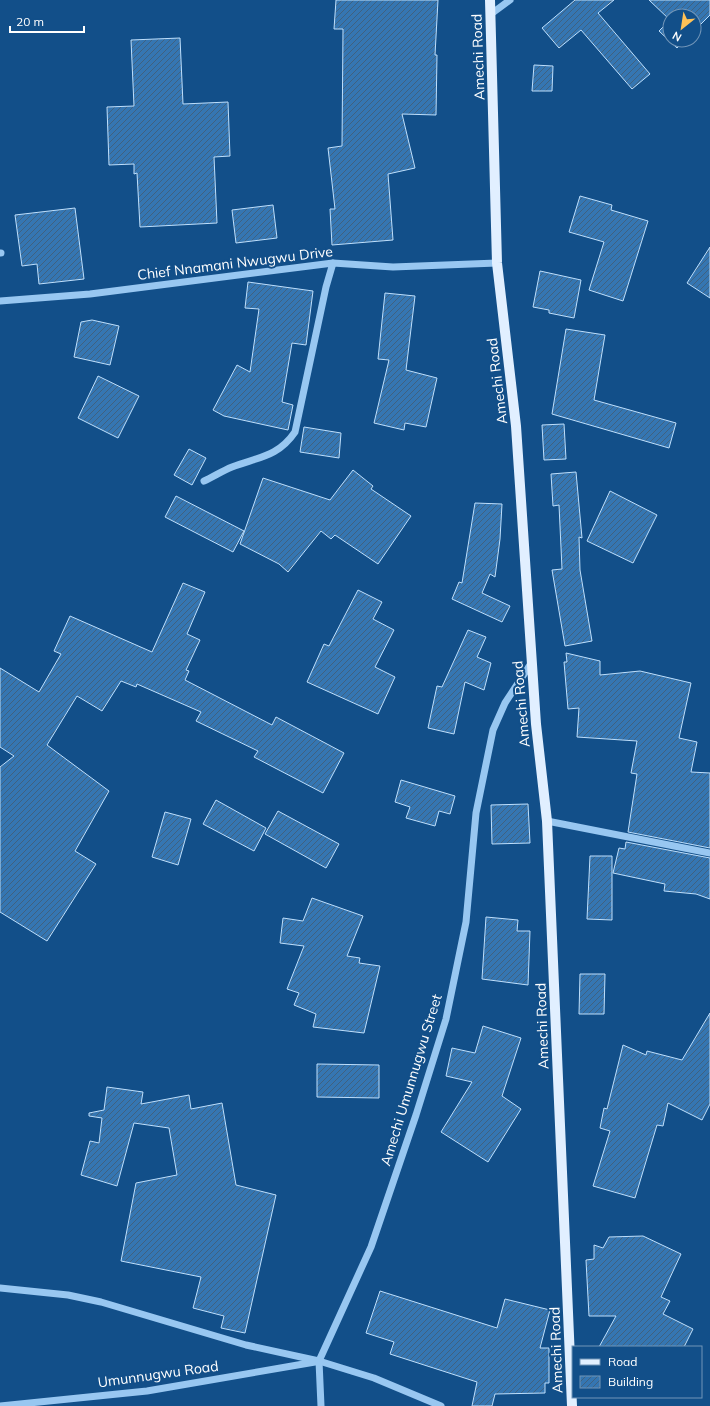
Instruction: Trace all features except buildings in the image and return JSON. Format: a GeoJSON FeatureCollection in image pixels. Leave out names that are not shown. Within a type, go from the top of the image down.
{"type":"FeatureCollection","features":[{"type":"Feature","properties":{"kind":"main road","name":"Amechi Road"},"geometry":{"type":"LineString","coordinates":[[490,0],[497,263],[516,426],[532,662],[547,821],[572,1406]]}},
{"type":"Feature","properties":{"kind":"street"},"geometry":{"type":"LineString","coordinates":[[491,14],[510,0]]}},
{"type":"Feature","properties":{"kind":"street"},"geometry":{"type":"LineString","coordinates":[[204,481],[232,467],[271,455],[287,444],[295,432],[326,287],[333,263]]}},
{"type":"Feature","properties":{"kind":"street","name":"Chief Nnamani Nwugwu Drive"},"geometry":{"type":"LineString","coordinates":[[0,302],[90,294],[333,263],[393,267],[497,263]]}},
{"type":"Feature","properties":{"kind":"street","name":"Amechi Umunnugwu Street"},"geometry":{"type":"LineString","coordinates":[[319,1361],[371,1247],[446,1019],[466,922],[476,813],[493,730],[505,703],[532,662]]}},
{"type":"Feature","properties":{"kind":"street"},"geometry":{"type":"LineString","coordinates":[[547,821],[710,853]]}},
{"type":"Feature","properties":{"kind":"street"},"geometry":{"type":"LineString","coordinates":[[0,1288],[68,1295],[101,1302],[246,1345],[319,1361],[374,1378],[441,1406]]}},
{"type":"Feature","properties":{"kind":"street"},"geometry":{"type":"LineString","coordinates":[[319,1361],[321,1406]]}},
{"type":"Feature","properties":{"kind":"street","name":"Umunnugwu Road"},"geometry":{"type":"LineString","coordinates":[[0,1406],[147,1391],[319,1361]]}}]}
